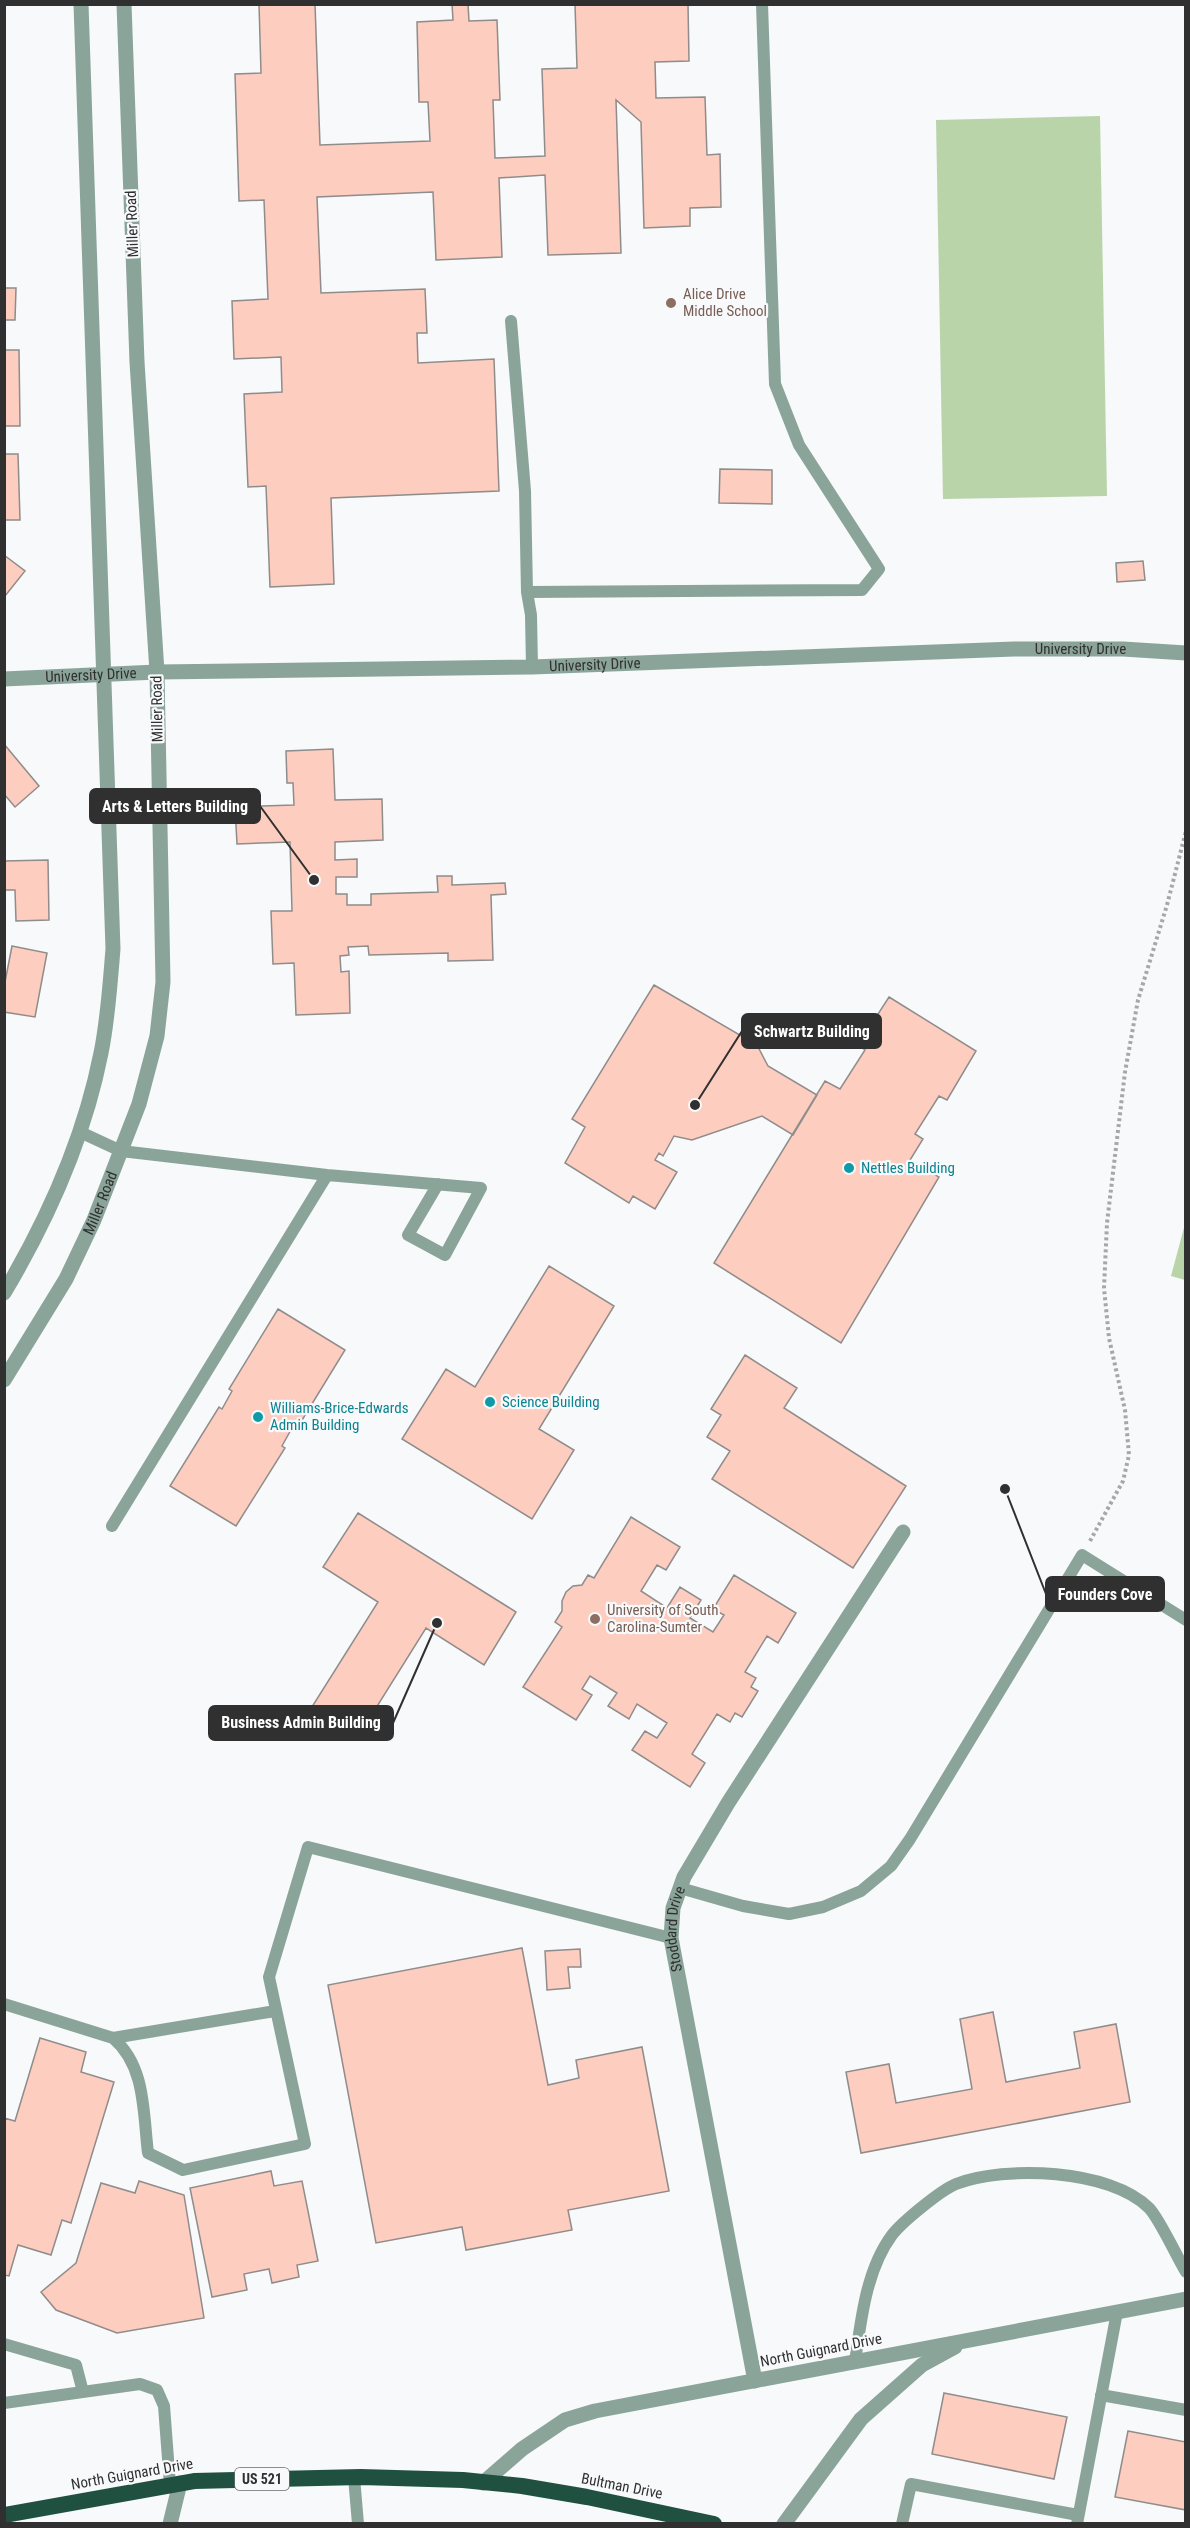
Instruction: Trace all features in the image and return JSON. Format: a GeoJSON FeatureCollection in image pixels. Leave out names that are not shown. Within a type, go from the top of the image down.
{"type":"FeatureCollection","features":[{"type":"Feature","properties":{"kind":"highway","name":"North Guignard Drive"},"geometry":{"type":"LineString","coordinates":[[4,2515],[194,2481],[354,2477],[483,2482],[522,2487]]}},
{"type":"Feature","properties":{"kind":"highway","name":"Bultman Drive"},"geometry":{"type":"LineString","coordinates":[[522,2487],[587,2497],[714,2523]]}},
{"type":"Feature","properties":{"kind":"street"},"geometry":{"type":"LineString","coordinates":[[4,1293],[34,1241],[80,1132],[102,1051],[113,949],[81,4]]}},
{"type":"Feature","properties":{"kind":"street","name":"Miller Road"},"geometry":{"type":"LineString","coordinates":[[4,1380],[66,1279],[94,1220],[139,1104],[157,1036],[163,982],[157,672],[137,362],[124,4]]}},
{"type":"Feature","properties":{"kind":"street","name":"University Drive"},"geometry":{"type":"LineString","coordinates":[[4,679],[157,672],[532,667],[1014,649],[1124,649],[1185,653]]}},
{"type":"Feature","properties":{"kind":"street","name":"Stoddard Drive"},"geometry":{"type":"LineString","coordinates":[[755,2381],[671,1938],[673,1908],[684,1877],[728,1803],[903,1532]]}},
{"type":"Feature","properties":{"kind":"street","name":"North Guignard Drive"},"geometry":{"type":"LineString","coordinates":[[483,2482],[522,2449],[565,2420],[596,2411],[1185,2299]]}},
{"type":"Feature","properties":{"kind":"street"},"geometry":{"type":"LineString","coordinates":[[784,2523],[861,2419],[922,2365],[969,2340]]}},
{"type":"Feature","properties":{"kind":"street"},"geometry":{"type":"LineString","coordinates":[[170,2523],[175,2484]]}},
{"type":"Feature","properties":{"kind":"lane"},"geometry":{"type":"LineString","coordinates":[[527,592],[862,590],[879,569],[800,445],[775,384],[762,4]]}},
{"type":"Feature","properties":{"kind":"lane"},"geometry":{"type":"LineString","coordinates":[[511,321],[525,491],[527,592],[531,615],[532,667]]}},
{"type":"Feature","properties":{"kind":"lane"},"geometry":{"type":"LineString","coordinates":[[80,1132],[121,1151],[327,1175],[438,1184],[481,1188],[445,1255],[408,1235],[438,1184]]}},
{"type":"Feature","properties":{"kind":"lane"},"geometry":{"type":"LineString","coordinates":[[112,1527],[327,1175]]}},
{"type":"Feature","properties":{"kind":"lane"},"geometry":{"type":"LineString","coordinates":[[680,1888],[743,1906],[789,1914],[823,1908],[861,1891],[891,1866],[910,1839],[1082,1555],[1185,1620]]}},
{"type":"Feature","properties":{"kind":"lane"},"geometry":{"type":"LineString","coordinates":[[4,2004],[113,2038],[126,2049],[139,2079],[148,2153],[183,2170],[305,2144],[269,1977],[308,1847],[671,1938]]}},
{"type":"Feature","properties":{"kind":"lane"},"geometry":{"type":"LineString","coordinates":[[113,2038],[275,2011]]}},
{"type":"Feature","properties":{"kind":"lane"},"geometry":{"type":"LineString","coordinates":[[855,2362],[860,2328],[874,2268],[892,2235],[927,2203],[955,2184],[1002,2173],[1053,2175],[1091,2181],[1120,2190],[1149,2209],[1185,2272]]}},
{"type":"Feature","properties":{"kind":"lane"},"geometry":{"type":"LineString","coordinates":[[902,2523],[911,2484],[1079,2521],[1118,2312]]}},
{"type":"Feature","properties":{"kind":"lane"},"geometry":{"type":"LineString","coordinates":[[4,2344],[76,2365],[83,2392]]}},
{"type":"Feature","properties":{"kind":"lane"},"geometry":{"type":"LineString","coordinates":[[4,2403],[140,2384],[156,2390],[164,2406],[175,2484]]}},
{"type":"Feature","properties":{"kind":"lane"},"geometry":{"type":"LineString","coordinates":[[1101,2395],[1185,2410]]}},
{"type":"Feature","properties":{"kind":"lane"},"geometry":{"type":"LineString","coordinates":[[354,2477],[358,2523]]}},
{"type":"Feature","properties":{"kind":"path"},"geometry":{"type":"LineString","coordinates":[[1082,1555],[1123,1481],[1129,1455],[1125,1410],[1109,1338],[1104,1288],[1107,1223],[1125,1072],[1138,1000],[1167,905],[1185,831]]}},
{"type":"Feature","properties":{"kind":"green space"},"geometry":{"type":"Polygon","coordinates":[[[1100,116],[1107,496],[943,499],[936,120],[1100,116]]]}},
{"type":"Feature","properties":{"kind":"green space"},"geometry":{"type":"Polygon","coordinates":[[[1185,1224],[1185,1280],[1171,1276],[1185,1224]]]}},
{"type":"Feature","properties":{"kind":"building"},"geometry":{"type":"Polygon","coordinates":[[[259,4],[315,4],[320,145],[430,141],[428,102],[419,102],[417,22],[453,20],[452,4],[468,4],[469,21],[497,20],[500,100],[493,100],[495,158],[545,156],[542,69],[577,68],[575,4],[688,4],[689,61],[655,62],[656,98],[705,97],[707,155],[720,154],[721,207],[690,208],[690,226],[644,228],[641,122],[616,100],[621,253],[548,255],[545,175],[499,178],[502,257],[436,260],[433,192],[317,197],[321,293],[425,289],[427,333],[417,333],[418,363],[494,359],[499,491],[331,498],[334,584],[270,587],[266,486],[248,487],[244,394],[282,392],[281,357],[234,359],[232,301],[268,299],[264,200],[239,201],[235,74],[261,73],[259,4]]]}},
{"type":"Feature","properties":{"kind":"building"},"geometry":{"type":"Polygon","coordinates":[[[4,288],[16,288],[15,320],[4,320],[4,288]]]}},
{"type":"Feature","properties":{"kind":"building"},"geometry":{"type":"Polygon","coordinates":[[[4,350],[19,350],[20,426],[4,426],[4,350]]]}},
{"type":"Feature","properties":{"kind":"building"},"geometry":{"type":"Polygon","coordinates":[[[4,454],[18,454],[20,520],[4,520],[4,454]]]}},
{"type":"Feature","properties":{"kind":"building"},"geometry":{"type":"Polygon","coordinates":[[[720,469],[772,470],[772,504],[719,503],[720,469]]]}},
{"type":"Feature","properties":{"kind":"building"},"geometry":{"type":"Polygon","coordinates":[[[4,555],[25,571],[5,596],[4,596],[4,555]]]}},
{"type":"Feature","properties":{"kind":"building"},"geometry":{"type":"Polygon","coordinates":[[[1143,561],[1145,580],[1117,582],[1116,563],[1143,561]]]}},
{"type":"Feature","properties":{"kind":"building"},"geometry":{"type":"Polygon","coordinates":[[[4,744],[39,786],[15,807],[4,794],[4,744]]]}},
{"type":"Feature","properties":{"kind":"building"},"geometry":{"type":"Polygon","coordinates":[[[333,749],[335,800],[382,799],[383,840],[335,842],[335,860],[357,859],[357,877],[336,877],[336,894],[347,894],[347,905],[371,905],[371,894],[438,892],[437,876],[452,876],[452,885],[505,883],[506,894],[491,895],[493,960],[448,961],[448,953],[369,955],[368,946],[348,947],[349,955],[340,956],[341,972],[349,971],[350,1013],[296,1015],[294,963],[273,964],[271,911],[292,911],[290,842],[237,844],[235,807],[294,805],[293,783],[287,783],[286,751],[333,749]]]}},
{"type":"Feature","properties":{"kind":"building"},"geometry":{"type":"Polygon","coordinates":[[[48,860],[49,920],[16,921],[15,890],[4,890],[4,861],[48,860]]]}},
{"type":"Feature","properties":{"kind":"building"},"geometry":{"type":"Polygon","coordinates":[[[12,946],[47,953],[35,1017],[4,1012],[4,987],[12,946]]]}},
{"type":"Feature","properties":{"kind":"building"},"geometry":{"type":"Polygon","coordinates":[[[654,985],[757,1045],[768,1066],[817,1095],[793,1135],[762,1116],[692,1140],[674,1136],[663,1156],[659,1153],[655,1160],[677,1172],[655,1209],[633,1196],[629,1203],[565,1163],[585,1127],[572,1119],[654,985]]]}},
{"type":"Feature","properties":{"kind":"building","name":"Nettles Building"},"geometry":{"type":"Polygon","coordinates":[[[889,997],[976,1051],[947,1100],[939,1096],[915,1134],[923,1139],[910,1160],[939,1177],[841,1343],[714,1263],[825,1081],[840,1089],[865,1050],[858,1045],[889,997]]]}},
{"type":"Feature","properties":{"kind":"building","name":"Science Building"},"geometry":{"type":"Polygon","coordinates":[[[549,1266],[614,1306],[539,1429],[574,1450],[532,1519],[402,1439],[446,1369],[475,1387],[549,1266]]]}},
{"type":"Feature","properties":{"kind":"building","name":"Williams-Brice-Edwards Admin Building"},"geometry":{"type":"Polygon","coordinates":[[[278,1309],[345,1350],[296,1430],[292,1428],[282,1446],[285,1448],[236,1526],[170,1486],[219,1407],[222,1409],[232,1391],[229,1389],[278,1309]]]}},
{"type":"Feature","properties":{"kind":"building"},"geometry":{"type":"Polygon","coordinates":[[[745,1355],[797,1388],[784,1408],[906,1486],[853,1568],[712,1479],[730,1451],[707,1437],[721,1415],[711,1409],[745,1355]]]}},
{"type":"Feature","properties":{"kind":"building"},"geometry":{"type":"Polygon","coordinates":[[[358,1513],[516,1612],[484,1665],[426,1628],[356,1740],[310,1710],[378,1602],[323,1567],[358,1513]]]}},
{"type":"Feature","properties":{"kind":"building"},"geometry":{"type":"Polygon","coordinates":[[[631,1517],[680,1547],[666,1570],[657,1565],[641,1591],[667,1608],[680,1587],[701,1600],[690,1618],[713,1632],[724,1615],[713,1609],[734,1575],[796,1613],[778,1643],[767,1636],[745,1672],[756,1678],[751,1687],[758,1691],[742,1717],[735,1713],[730,1722],[717,1714],[692,1754],[705,1763],[690,1787],[632,1750],[645,1731],[657,1738],[667,1723],[637,1704],[629,1719],[608,1706],[617,1693],[590,1676],[582,1689],[592,1695],[576,1720],[523,1687],[562,1627],[555,1622],[562,1611],[562,1601],[566,1592],[573,1586],[582,1585],[588,1575],[594,1578],[631,1517]]]}},
{"type":"Feature","properties":{"kind":"building"},"geometry":{"type":"Polygon","coordinates":[[[522,1948],[548,2085],[579,2078],[576,2060],[642,2047],[669,2191],[568,2210],[572,2230],[466,2250],[462,2227],[376,2243],[328,1985],[522,1948]]]}},
{"type":"Feature","properties":{"kind":"building"},"geometry":{"type":"Polygon","coordinates":[[[580,1949],[581,1967],[568,1967],[570,1988],[547,1990],[545,1951],[580,1949]]]}},
{"type":"Feature","properties":{"kind":"building"},"geometry":{"type":"Polygon","coordinates":[[[993,2012],[1006,2082],[1080,2068],[1074,2032],[1116,2024],[1130,2102],[861,2153],[846,2072],[889,2064],[896,2103],[972,2089],[960,2019],[993,2012]]]}},
{"type":"Feature","properties":{"kind":"building"},"geometry":{"type":"Polygon","coordinates":[[[40,2038],[86,2052],[81,2072],[114,2082],[71,2223],[62,2220],[51,2255],[18,2245],[9,2276],[4,2275],[4,2118],[15,2121],[40,2038]]]}},
{"type":"Feature","properties":{"kind":"building"},"geometry":{"type":"Polygon","coordinates":[[[271,2171],[274,2186],[302,2181],[318,2261],[297,2265],[299,2277],[272,2283],[269,2269],[244,2274],[247,2290],[212,2297],[190,2188],[271,2171]]]}},
{"type":"Feature","properties":{"kind":"building"},"geometry":{"type":"Polygon","coordinates":[[[139,2181],[184,2195],[204,2318],[117,2333],[56,2310],[41,2292],[76,2263],[101,2183],[135,2193],[139,2181]]]}},
{"type":"Feature","properties":{"kind":"building"},"geometry":{"type":"Polygon","coordinates":[[[944,2393],[1067,2417],[1054,2479],[932,2454],[944,2393]]]}},
{"type":"Feature","properties":{"kind":"building"},"geometry":{"type":"Polygon","coordinates":[[[1128,2431],[1186,2442],[1186,2510],[1115,2497],[1128,2431]]]}},
{"type":"Feature","properties":{"kind":"place","name":"Alice Drive Middle School"},"geometry":{"type":"Point","coordinates":[671,303]}},
{"type":"Feature","properties":{"kind":"place","name":"Arts & Letters Building"},"geometry":{"type":"Point","coordinates":[314,880]}},
{"type":"Feature","properties":{"kind":"place","name":"Schwartz Building"},"geometry":{"type":"Point","coordinates":[695,1105]}},
{"type":"Feature","properties":{"kind":"place","name":"Nettles Building"},"geometry":{"type":"Point","coordinates":[849,1168]}},
{"type":"Feature","properties":{"kind":"place","name":"Science Building"},"geometry":{"type":"Point","coordinates":[490,1402]}},
{"type":"Feature","properties":{"kind":"place","name":"Williams-Brice-Edwards Admin Building"},"geometry":{"type":"Point","coordinates":[258,1417]}},
{"type":"Feature","properties":{"kind":"place","name":"Founders Cove"},"geometry":{"type":"Point","coordinates":[1005,1489]}},
{"type":"Feature","properties":{"kind":"place","name":"University of South Carolina-Sumter"},"geometry":{"type":"Point","coordinates":[595,1619]}},
{"type":"Feature","properties":{"kind":"place","name":"Business Admin Building"},"geometry":{"type":"Point","coordinates":[437,1623]}}]}
